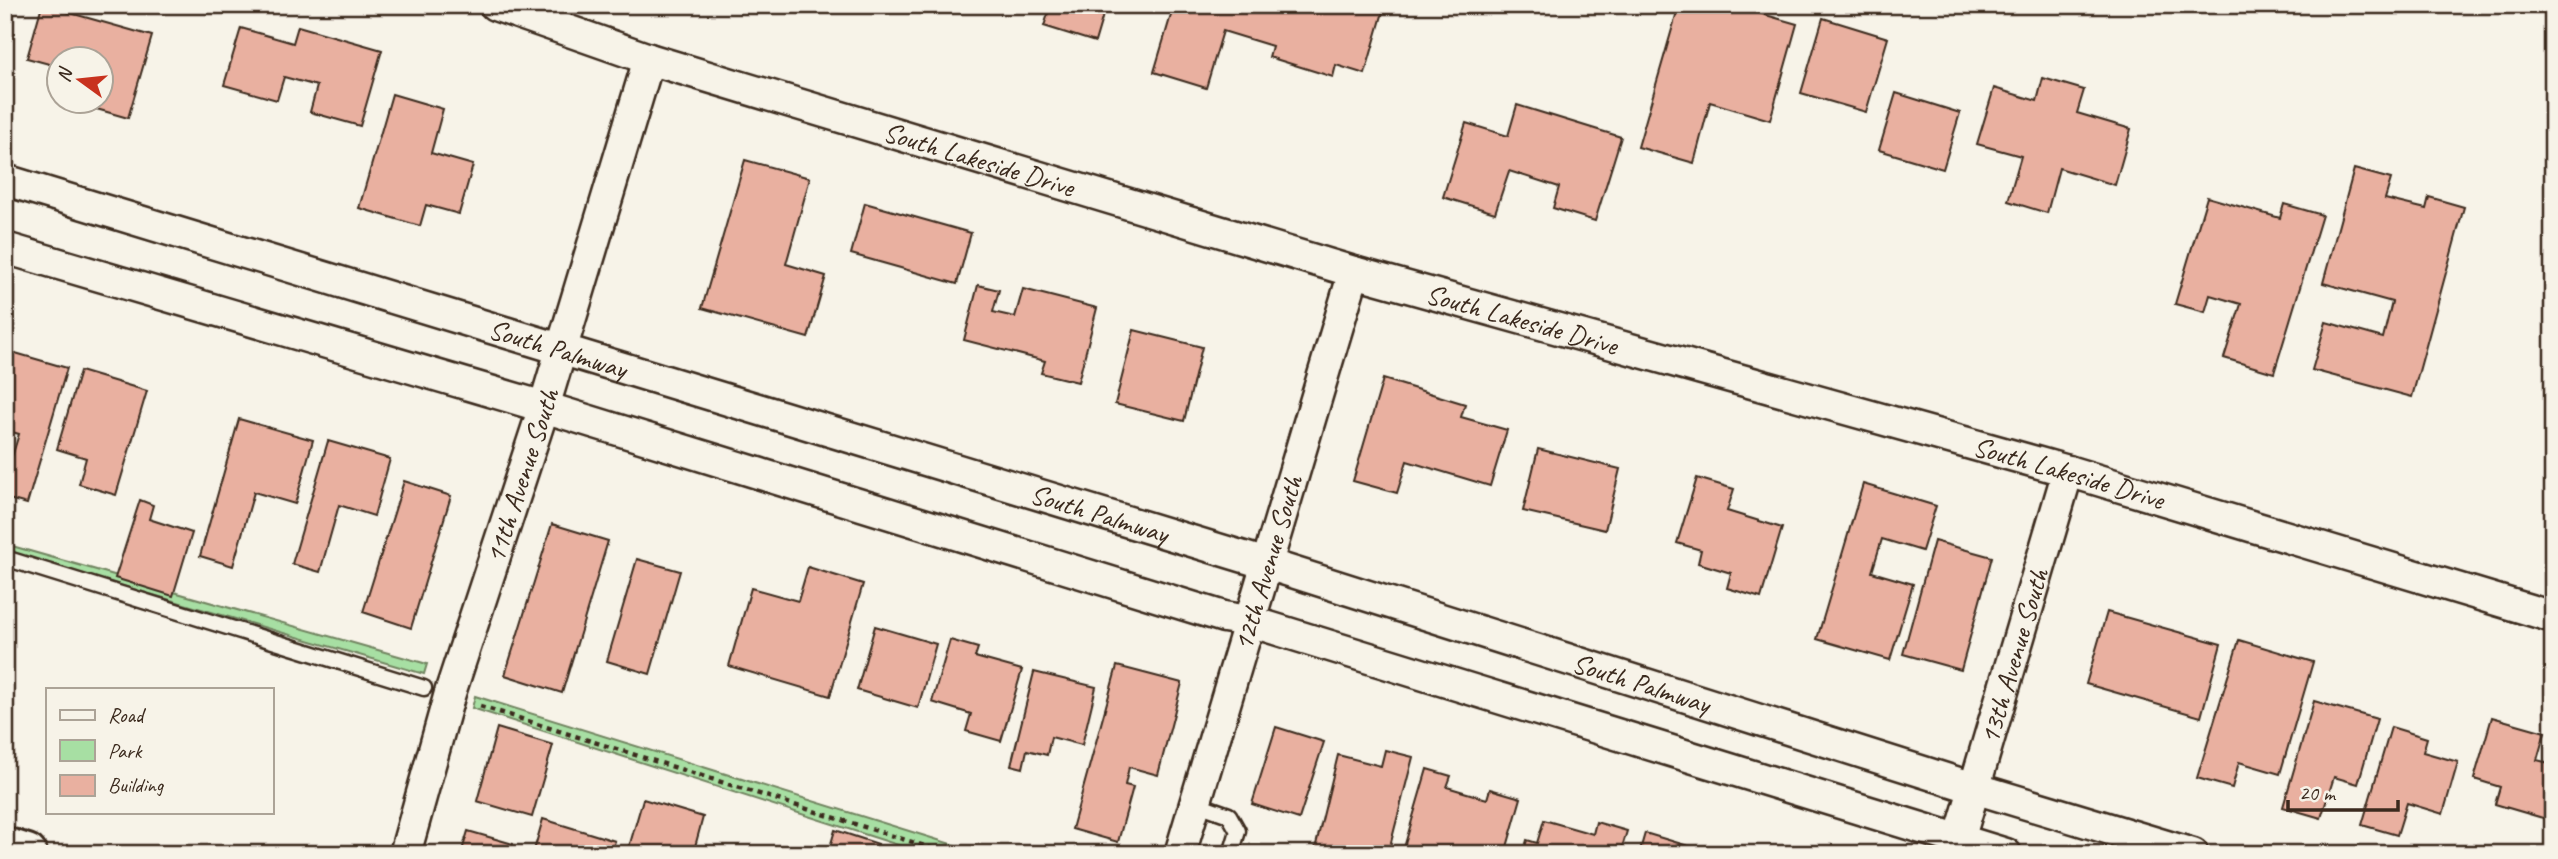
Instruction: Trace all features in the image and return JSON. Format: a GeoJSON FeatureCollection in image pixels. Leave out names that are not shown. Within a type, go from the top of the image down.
{"type":"FeatureCollection","features":[{"type":"Feature","properties":{"kind":"main road"},"geometry":{"type":"LineString","coordinates":[[5,847],[27,854]]}},
{"type":"Feature","properties":{"kind":"street","name":"South Lakeside Drive"},"geometry":{"type":"LineString","coordinates":[[495,5],[649,60],[1354,272],[2068,471],[2553,617]]}},
{"type":"Feature","properties":{"kind":"street","name":"11th Avenue South"},"geometry":{"type":"LineString","coordinates":[[405,854],[450,693],[544,407],[649,60]]}},
{"type":"Feature","properties":{"kind":"street","name":"South Palmway"},"geometry":{"type":"LineString","coordinates":[[5,180],[1266,564],[1974,788],[2193,854]]}},
{"type":"Feature","properties":{"kind":"street","name":"South Palmway"},"geometry":{"type":"LineString","coordinates":[[5,248],[544,407],[2006,854]]}},
{"type":"Feature","properties":{"kind":"street","name":"12th Avenue South"},"geometry":{"type":"LineString","coordinates":[[1180,854],[1354,272]]}},
{"type":"Feature","properties":{"kind":"street","name":"13th Avenue South"},"geometry":{"type":"LineString","coordinates":[[1959,840],[2068,471]]}},
{"type":"Feature","properties":{"kind":"lane"},"geometry":{"type":"LineString","coordinates":[[5,558],[424,688]]}},
{"type":"Feature","properties":{"kind":"lane"},"geometry":{"type":"LineString","coordinates":[[1195,803],[1229,815],[1238,831],[1231,854]]}},
{"type":"Feature","properties":{"kind":"path"},"geometry":{"type":"LineString","coordinates":[[473,704],[950,854]]}},
{"type":"Feature","properties":{"kind":"green space"},"geometry":{"type":"Polygon","coordinates":[[[5,544],[427,664],[424,674],[5,552],[5,544]]]}},
{"type":"Feature","properties":{"kind":"green space"},"geometry":{"type":"Polygon","coordinates":[[[475,696],[983,854],[926,854],[472,708],[475,696]]]}},
{"type":"Feature","properties":{"kind":"building"},"geometry":{"type":"Polygon","coordinates":[[[42,5],[152,36],[128,118],[116,115],[116,46],[46,46],[46,63],[27,58],[42,5]]]}},
{"type":"Feature","properties":{"kind":"building"},"geometry":{"type":"Polygon","coordinates":[[[1051,5],[1106,5],[1095,42],[1044,26],[1051,5]]]}},
{"type":"Feature","properties":{"kind":"building"},"geometry":{"type":"Polygon","coordinates":[[[1174,5],[1385,5],[1365,74],[1336,65],[1333,77],[1269,57],[1272,46],[1223,31],[1206,88],[1154,72],[1174,5]]]}},
{"type":"Feature","properties":{"kind":"building"},"geometry":{"type":"Polygon","coordinates":[[[1679,5],[1731,5],[1797,24],[1770,120],[1710,102],[1694,163],[1638,147],[1679,5]]]}},
{"type":"Feature","properties":{"kind":"building"},"geometry":{"type":"Polygon","coordinates":[[[1823,18],[1888,38],[1866,112],[1801,93],[1823,18]]]}},
{"type":"Feature","properties":{"kind":"building"},"geometry":{"type":"Polygon","coordinates":[[[298,26],[382,50],[360,126],[310,112],[317,86],[284,77],[277,100],[224,85],[241,28],[293,43],[298,26]]]}},
{"type":"Feature","properties":{"kind":"building"},"geometry":{"type":"Polygon","coordinates":[[[2043,78],[2084,90],[2077,113],[2131,129],[2115,185],[2059,168],[2047,213],[2008,201],[2021,156],[1977,144],[1994,88],[2037,101],[2043,78]]]}},
{"type":"Feature","properties":{"kind":"building"},"geometry":{"type":"Polygon","coordinates":[[[1896,93],[1960,113],[1943,169],[1879,150],[1896,93]]]}},
{"type":"Feature","properties":{"kind":"building"},"geometry":{"type":"Polygon","coordinates":[[[392,94],[443,109],[431,153],[473,165],[459,214],[426,205],[420,226],[359,208],[392,94]]]}},
{"type":"Feature","properties":{"kind":"building"},"geometry":{"type":"Polygon","coordinates":[[[1517,105],[1621,137],[1595,221],[1553,208],[1559,187],[1509,171],[1495,213],[1443,197],[1466,123],[1508,136],[1517,105]]]}},
{"type":"Feature","properties":{"kind":"building"},"geometry":{"type":"Polygon","coordinates":[[[745,160],[810,178],[786,264],[826,276],[808,338],[702,308],[745,160]]]}},
{"type":"Feature","properties":{"kind":"building"},"geometry":{"type":"Polygon","coordinates":[[[2354,169],[2391,179],[2385,199],[2426,209],[2429,197],[2464,207],[2412,397],[2312,370],[2326,322],[2383,338],[2392,302],[2323,283],[2354,169]]]}},
{"type":"Feature","properties":{"kind":"building"},"geometry":{"type":"Polygon","coordinates":[[[2207,197],[2280,218],[2284,204],[2322,215],[2274,373],[2224,358],[2241,304],[2210,295],[2205,312],[2175,304],[2207,197]]]}},
{"type":"Feature","properties":{"kind":"building"},"geometry":{"type":"Polygon","coordinates":[[[865,203],[971,233],[957,284],[851,254],[865,203]]]}},
{"type":"Feature","properties":{"kind":"building"},"geometry":{"type":"Polygon","coordinates":[[[978,285],[999,290],[993,312],[1015,317],[1023,289],[1097,308],[1078,382],[1041,373],[1045,361],[964,340],[978,285]]]}},
{"type":"Feature","properties":{"kind":"building"},"geometry":{"type":"Polygon","coordinates":[[[1134,330],[1202,347],[1184,421],[1115,404],[1134,330]]]}},
{"type":"Feature","properties":{"kind":"building"},"geometry":{"type":"Polygon","coordinates":[[[5,350],[67,368],[27,504],[5,498],[5,479],[19,434],[5,430],[5,350]]]}},
{"type":"Feature","properties":{"kind":"building"},"geometry":{"type":"Polygon","coordinates":[[[80,371],[147,391],[116,495],[79,484],[86,458],[57,449],[80,371]]]}},
{"type":"Feature","properties":{"kind":"building"},"geometry":{"type":"Polygon","coordinates":[[[1383,379],[1465,404],[1461,417],[1507,430],[1490,486],[1407,461],[1397,493],[1353,481],[1383,379]]]}},
{"type":"Feature","properties":{"kind":"building"},"geometry":{"type":"Polygon","coordinates":[[[239,419],[313,440],[295,504],[254,492],[233,566],[200,556],[239,419]]]}},
{"type":"Feature","properties":{"kind":"building"},"geometry":{"type":"Polygon","coordinates":[[[328,441],[390,459],[374,516],[339,505],[320,572],[292,564],[328,441]]]}},
{"type":"Feature","properties":{"kind":"building"},"geometry":{"type":"Polygon","coordinates":[[[1538,449],[1620,469],[1605,530],[1523,511],[1538,449]]]}},
{"type":"Feature","properties":{"kind":"building"},"geometry":{"type":"Polygon","coordinates":[[[1697,478],[1734,489],[1727,511],[1782,528],[1761,598],[1727,588],[1731,573],[1698,563],[1701,550],[1677,543],[1697,478]]]}},
{"type":"Feature","properties":{"kind":"building"},"geometry":{"type":"Polygon","coordinates":[[[404,481],[451,496],[411,628],[363,612],[404,481]]]}},
{"type":"Feature","properties":{"kind":"building"},"geometry":{"type":"Polygon","coordinates":[[[1863,484],[1936,506],[1922,551],[1882,539],[1872,572],[1913,584],[1890,660],[1817,639],[1863,484]]]}},
{"type":"Feature","properties":{"kind":"building"},"geometry":{"type":"Polygon","coordinates":[[[140,500],[153,505],[149,519],[192,533],[173,596],[115,578],[140,500]]]}},
{"type":"Feature","properties":{"kind":"building"},"geometry":{"type":"Polygon","coordinates":[[[552,524],[608,541],[562,693],[505,675],[552,524]]]}},
{"type":"Feature","properties":{"kind":"building"},"geometry":{"type":"Polygon","coordinates":[[[1934,541],[1992,557],[1961,670],[1903,654],[1934,541]]]}},
{"type":"Feature","properties":{"kind":"building"},"geometry":{"type":"Polygon","coordinates":[[[637,559],[680,571],[650,674],[607,661],[637,559]]]}},
{"type":"Feature","properties":{"kind":"building"},"geometry":{"type":"Polygon","coordinates":[[[808,567],[863,584],[830,696],[729,666],[751,588],[798,601],[808,567]]]}},
{"type":"Feature","properties":{"kind":"building"},"geometry":{"type":"Polygon","coordinates":[[[2107,612],[2221,644],[2201,717],[2086,684],[2107,612]]]}},
{"type":"Feature","properties":{"kind":"building"},"geometry":{"type":"Polygon","coordinates":[[[875,626],[936,644],[918,708],[857,690],[875,626]]]}},
{"type":"Feature","properties":{"kind":"building"},"geometry":{"type":"Polygon","coordinates":[[[950,640],[978,648],[975,657],[1022,670],[1001,741],[966,731],[971,714],[932,702],[950,640]]]}},
{"type":"Feature","properties":{"kind":"building"},"geometry":{"type":"Polygon","coordinates":[[[2239,640],[2313,662],[2280,774],[2239,762],[2232,788],[2197,778],[2239,640]]]}},
{"type":"Feature","properties":{"kind":"building"},"geometry":{"type":"Polygon","coordinates":[[[1117,666],[1182,683],[1158,775],[1129,767],[1125,785],[1133,787],[1118,842],[1072,829],[1117,666]]]}},
{"type":"Feature","properties":{"kind":"building"},"geometry":{"type":"Polygon","coordinates":[[[1034,672],[1096,687],[1082,745],[1051,737],[1047,755],[1027,750],[1023,768],[1011,765],[1034,672]]]}},
{"type":"Feature","properties":{"kind":"building"},"geometry":{"type":"Polygon","coordinates":[[[2314,701],[2377,719],[2358,784],[2334,777],[2321,818],[2283,807],[2314,701]]]}},
{"type":"Feature","properties":{"kind":"building"},"geometry":{"type":"Polygon","coordinates":[[[2492,717],[2545,732],[2537,760],[2553,764],[2553,821],[2495,804],[2500,787],[2474,779],[2492,717]]]}},
{"type":"Feature","properties":{"kind":"building"},"geometry":{"type":"Polygon","coordinates":[[[1276,727],[1324,742],[1299,819],[1252,804],[1276,727]]]}},
{"type":"Feature","properties":{"kind":"building"},"geometry":{"type":"Polygon","coordinates":[[[2391,727],[2427,738],[2423,752],[2458,762],[2443,814],[2407,803],[2397,835],[2362,825],[2391,727]]]}},
{"type":"Feature","properties":{"kind":"building"},"geometry":{"type":"Polygon","coordinates":[[[497,728],[553,745],[532,817],[477,801],[497,728]]]}},
{"type":"Feature","properties":{"kind":"building"},"geometry":{"type":"Polygon","coordinates":[[[1385,750],[1413,757],[1388,854],[1336,854],[1315,849],[1338,755],[1381,766],[1385,750]]]}},
{"type":"Feature","properties":{"kind":"building"},"geometry":{"type":"Polygon","coordinates":[[[1427,769],[1451,776],[1447,787],[1487,799],[1490,789],[1521,798],[1505,854],[1412,854],[1403,851],[1427,769]]]}},
{"type":"Feature","properties":{"kind":"building"},"geometry":{"type":"Polygon","coordinates":[[[643,799],[703,817],[693,854],[627,854],[643,799]]]}},
{"type":"Feature","properties":{"kind":"building"},"geometry":{"type":"Polygon","coordinates":[[[543,819],[615,841],[611,854],[533,854],[543,819]]]}},
{"type":"Feature","properties":{"kind":"building"},"geometry":{"type":"Polygon","coordinates":[[[1544,820],[1593,834],[1596,822],[1627,831],[1620,854],[1523,854],[1527,840],[1537,843],[1544,820]]]}},
{"type":"Feature","properties":{"kind":"building"},"geometry":{"type":"Polygon","coordinates":[[[835,830],[878,844],[875,854],[828,854],[835,830]]]}},
{"type":"Feature","properties":{"kind":"building"},"geometry":{"type":"Polygon","coordinates":[[[468,831],[513,844],[510,854],[461,854],[468,831]]]}},
{"type":"Feature","properties":{"kind":"building"},"geometry":{"type":"Polygon","coordinates":[[[1645,833],[1715,854],[1639,854],[1645,833]]]}}]}
